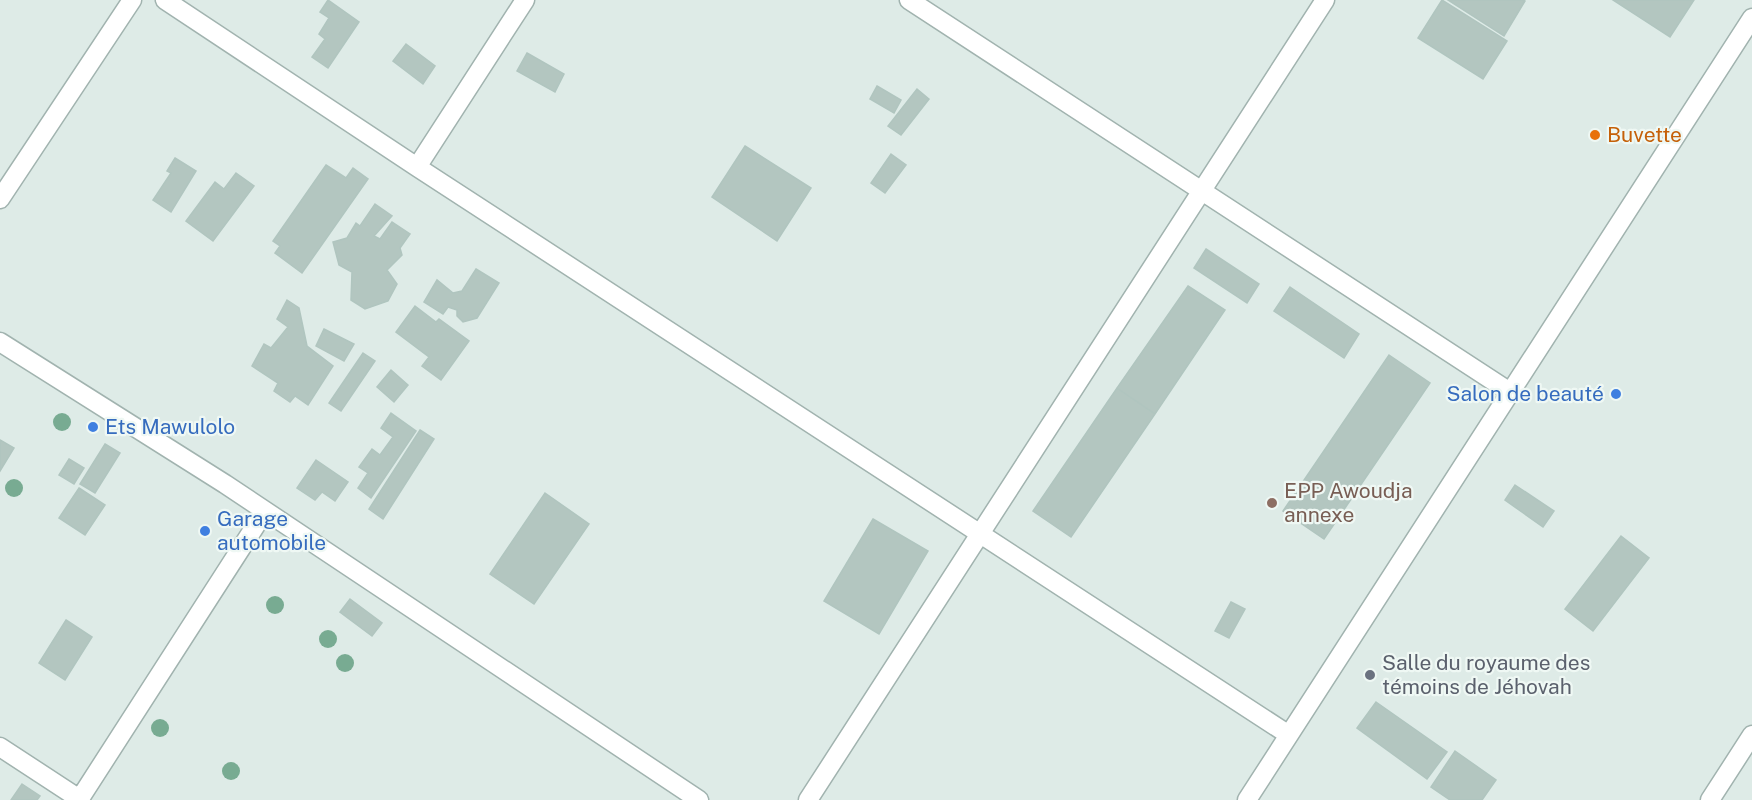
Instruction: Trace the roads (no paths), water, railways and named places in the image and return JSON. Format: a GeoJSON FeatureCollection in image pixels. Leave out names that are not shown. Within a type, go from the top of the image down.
{"type":"FeatureCollection","features":[{"type":"Feature","properties":{"kind":"street"},"geometry":{"type":"LineString","coordinates":[[0,199],[132,0]]}},
{"type":"Feature","properties":{"kind":"street"},"geometry":{"type":"LineString","coordinates":[[165,0],[417,167],[1289,735]]}},
{"type":"Feature","properties":{"kind":"street"},"geometry":{"type":"LineString","coordinates":[[417,167],[525,0]]}},
{"type":"Feature","properties":{"kind":"street"},"geometry":{"type":"LineString","coordinates":[[909,0],[1510,392]]}},
{"type":"Feature","properties":{"kind":"street"},"geometry":{"type":"LineString","coordinates":[[808,800],[1326,0]]}},
{"type":"Feature","properties":{"kind":"street"},"geometry":{"type":"LineString","coordinates":[[1247,800],[1510,392],[1749,28]]}},
{"type":"Feature","properties":{"kind":"street"},"geometry":{"type":"LineString","coordinates":[[0,342],[265,511],[699,800]]}},
{"type":"Feature","properties":{"kind":"street"},"geometry":{"type":"LineString","coordinates":[[0,747],[79,800],[265,511]]}},
{"type":"Feature","properties":{"kind":"street"},"geometry":{"type":"LineString","coordinates":[[1710,800],[1752,735]]}},
{"type":"Feature","properties":{"kind":"place","name":"Buvette"},"geometry":{"type":"Point","coordinates":[1595,135]}},
{"type":"Feature","properties":{"kind":"place","name":"Salon de beauté"},"geometry":{"type":"Point","coordinates":[1616,394]}},
{"type":"Feature","properties":{"kind":"place","name":"Ets Mawulolo"},"geometry":{"type":"Point","coordinates":[93,427]}},
{"type":"Feature","properties":{"kind":"place","name":"EPP Awoudja annexe"},"geometry":{"type":"Point","coordinates":[1272,503]}},
{"type":"Feature","properties":{"kind":"place","name":"Garage automobile"},"geometry":{"type":"Point","coordinates":[205,531]}},
{"type":"Feature","properties":{"kind":"place","name":"Salle du royaume des témoins de Jéhovah"},"geometry":{"type":"Point","coordinates":[1370,675]}}]}
